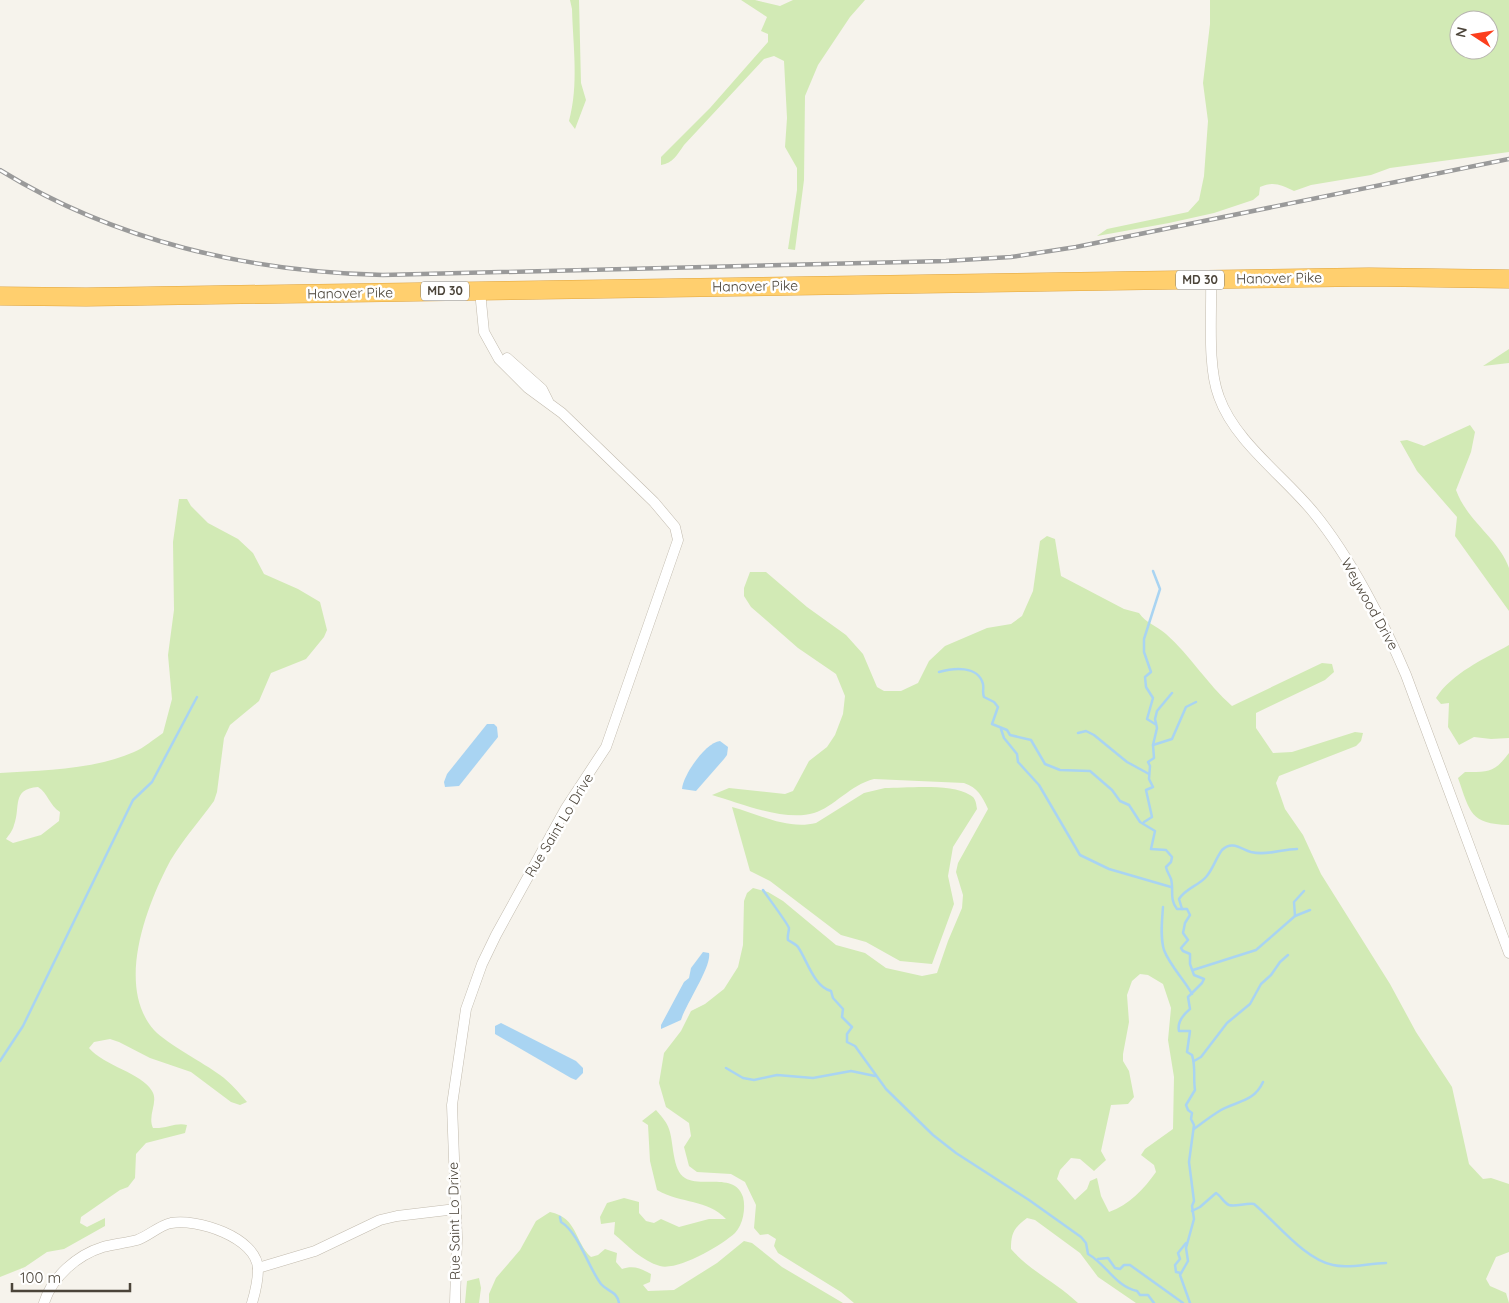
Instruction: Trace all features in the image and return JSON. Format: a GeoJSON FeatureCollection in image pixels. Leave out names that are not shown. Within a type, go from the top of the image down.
{"type":"FeatureCollection","features":[{"type":"Feature","properties":{"kind":"highway","name":"Hanover Pike"},"geometry":{"type":"LineString","coordinates":[[0,296],[1406,277],[1509,279]]}},
{"type":"Feature","properties":{"kind":"street","name":"Weywood Drive"},"geometry":{"type":"LineString","coordinates":[[1211,280],[1213,377],[1223,408],[1236,430],[1290,484],[1316,515],[1340,551],[1388,634],[1406,675],[1509,953]]}},
{"type":"Feature","properties":{"kind":"street","name":"Rue Saint Lo Drive"},"geometry":{"type":"LineString","coordinates":[[455,1303],[458,1238],[452,1105],[460,1035],[472,988],[496,936],[536,862],[576,790],[609,741],[678,540],[676,527],[654,502],[549,402],[522,382],[499,359],[484,332],[481,320],[480,291]]}},
{"type":"Feature","properties":{"kind":"street"},"geometry":{"type":"LineString","coordinates":[[258,1268],[315,1251],[380,1220],[397,1216],[456,1210]]}},
{"type":"Feature","properties":{"kind":"street"},"geometry":{"type":"LineString","coordinates":[[44,1303],[50,1287],[60,1274],[91,1252],[102,1247],[137,1240],[168,1224],[178,1222],[198,1225],[230,1235],[248,1249],[258,1268],[252,1303]]}},
{"type":"Feature","properties":{"kind":"green space"},"geometry":{"type":"Polygon","coordinates":[[[570,0],[579,0],[581,83],[586,100],[575,129],[569,121],[575,79],[570,0]]]}},
{"type":"Feature","properties":{"kind":"green space"},"geometry":{"type":"Polygon","coordinates":[[[741,0],[755,0],[780,6],[793,0],[865,0],[850,17],[818,65],[805,96],[804,180],[795,250],[788,249],[797,190],[797,168],[785,147],[787,118],[784,61],[774,56],[764,59],[674,158],[661,165],[661,157],[710,108],[768,42],[768,34],[761,31],[767,17],[741,0]]]}},
{"type":"Feature","properties":{"kind":"green space"},"geometry":{"type":"Polygon","coordinates":[[[1210,0],[1509,0],[1509,152],[1390,168],[1371,175],[1311,185],[1294,191],[1269,184],[1260,187],[1259,195],[1253,200],[1214,213],[1097,236],[1107,229],[1188,212],[1199,200],[1204,176],[1208,121],[1203,83],[1210,24],[1210,0]]]}},
{"type":"Feature","properties":{"kind":"green space"},"geometry":{"type":"Polygon","coordinates":[[[1509,349],[1509,363],[1483,366],[1509,349]]]}},
{"type":"Feature","properties":{"kind":"green space"},"geometry":{"type":"Polygon","coordinates":[[[1470,425],[1475,432],[1471,452],[1456,490],[1468,511],[1498,548],[1509,568],[1509,611],[1455,536],[1457,517],[1417,471],[1400,441],[1407,440],[1424,446],[1470,425]]]}},
{"type":"Feature","properties":{"kind":"green space"},"geometry":{"type":"Polygon","coordinates":[[[179,499],[187,499],[191,506],[208,523],[238,539],[253,553],[264,574],[298,589],[320,602],[327,630],[324,637],[306,659],[271,673],[259,701],[230,725],[224,738],[217,792],[214,801],[182,843],[166,869],[150,907],[138,950],[137,993],[143,1013],[154,1030],[224,1078],[247,1102],[240,1105],[231,1102],[191,1072],[150,1058],[119,1042],[110,1039],[94,1042],[89,1048],[96,1054],[140,1079],[152,1091],[154,1095],[151,1118],[153,1128],[183,1124],[187,1125],[185,1133],[146,1143],[136,1154],[135,1178],[128,1187],[120,1190],[81,1217],[80,1223],[87,1227],[105,1218],[105,1226],[64,1249],[47,1252],[25,1267],[0,1277],[0,773],[51,770],[102,762],[138,750],[163,733],[172,699],[168,655],[174,610],[173,542],[179,499]],[[38,787],[30,788],[20,795],[16,818],[11,832],[6,839],[13,843],[41,835],[59,821],[60,812],[38,787]]]}},
{"type":"Feature","properties":{"kind":"green space"},"geometry":{"type":"Polygon","coordinates":[[[1047,536],[1055,539],[1061,576],[1124,609],[1139,613],[1163,631],[1232,706],[1322,663],[1332,664],[1334,672],[1325,680],[1256,713],[1256,728],[1273,753],[1292,752],[1355,732],[1363,733],[1361,741],[1356,746],[1279,776],[1276,783],[1285,809],[1303,835],[1321,874],[1390,984],[1416,1032],[1452,1087],[1469,1164],[1483,1179],[1491,1178],[1509,1184],[1509,1252],[1496,1257],[1486,1279],[1490,1286],[1506,1293],[1509,1303],[1136,1303],[1098,1277],[1080,1253],[1035,1220],[1027,1218],[1014,1231],[1011,1249],[1018,1257],[1078,1303],[854,1303],[841,1292],[778,1253],[774,1246],[776,1239],[768,1234],[760,1235],[754,1228],[756,1205],[745,1182],[731,1174],[697,1172],[689,1166],[684,1147],[691,1136],[689,1123],[666,1107],[659,1083],[664,1053],[681,1031],[691,1011],[705,1004],[724,989],[738,967],[743,945],[744,901],[747,893],[753,888],[768,892],[783,901],[836,945],[865,953],[886,968],[922,976],[937,973],[962,908],[963,895],[956,872],[958,863],[988,809],[979,793],[973,787],[964,783],[874,779],[857,786],[821,810],[802,815],[776,813],[712,795],[729,788],[785,794],[793,791],[809,761],[827,747],[835,735],[843,714],[845,696],[836,674],[798,648],[751,607],[744,596],[744,588],[750,572],[766,572],[807,607],[846,635],[863,654],[877,687],[884,691],[901,691],[918,683],[929,661],[945,646],[987,628],[1011,624],[1022,616],[1033,591],[1040,541],[1047,536]],[[1140,974],[1132,981],[1127,995],[1129,1022],[1123,1061],[1129,1071],[1134,1097],[1128,1104],[1111,1105],[1101,1151],[1106,1160],[1094,1171],[1080,1159],[1071,1158],[1060,1170],[1057,1179],[1075,1200],[1087,1189],[1090,1181],[1097,1178],[1101,1196],[1109,1212],[1129,1201],[1156,1172],[1154,1165],[1141,1155],[1145,1149],[1173,1129],[1174,1077],[1168,1040],[1171,1008],[1163,984],[1148,975],[1140,974]]]}},
{"type":"Feature","properties":{"kind":"green space"},"geometry":{"type":"Polygon","coordinates":[[[1509,645],[1509,738],[1491,739],[1474,737],[1459,745],[1448,727],[1449,703],[1441,704],[1436,698],[1460,674],[1479,661],[1509,645]]]}},
{"type":"Feature","properties":{"kind":"green space"},"geometry":{"type":"Polygon","coordinates":[[[1509,753],[1509,825],[1486,822],[1479,819],[1469,808],[1458,778],[1465,772],[1480,772],[1495,768],[1509,753]]]}},
{"type":"Feature","properties":{"kind":"green space"},"geometry":{"type":"Polygon","coordinates":[[[929,787],[952,789],[970,795],[976,803],[977,809],[953,847],[948,876],[954,904],[932,964],[900,961],[866,942],[841,935],[770,881],[750,871],[732,807],[784,823],[805,825],[816,823],[864,793],[885,788],[929,787]]]}},
{"type":"Feature","properties":{"kind":"green space"},"geometry":{"type":"Polygon","coordinates":[[[656,1110],[668,1126],[676,1163],[681,1174],[692,1181],[733,1185],[739,1189],[744,1201],[742,1221],[735,1233],[699,1256],[668,1267],[653,1264],[641,1257],[614,1234],[615,1222],[601,1224],[600,1217],[607,1203],[624,1198],[639,1202],[639,1213],[646,1221],[654,1223],[661,1219],[679,1227],[709,1219],[726,1219],[711,1208],[676,1198],[657,1190],[650,1161],[648,1125],[642,1121],[656,1110]]]}},
{"type":"Feature","properties":{"kind":"green space"},"geometry":{"type":"Polygon","coordinates":[[[550,1212],[566,1219],[591,1257],[598,1255],[605,1249],[617,1253],[616,1262],[622,1269],[641,1269],[651,1274],[650,1282],[643,1285],[648,1291],[674,1290],[717,1263],[744,1241],[752,1243],[782,1267],[843,1303],[489,1303],[489,1294],[496,1278],[520,1250],[536,1221],[550,1212]]]}},
{"type":"Feature","properties":{"kind":"green space"},"geometry":{"type":"Polygon","coordinates":[[[479,1278],[481,1288],[479,1303],[465,1303],[467,1281],[479,1278]]]}},
{"type":"Feature","properties":{"kind":"water"},"geometry":{"type":"Polygon","coordinates":[[[487,724],[494,724],[497,727],[498,737],[459,786],[445,787],[444,782],[447,774],[487,724]]]}},
{"type":"Feature","properties":{"kind":"water"},"geometry":{"type":"Polygon","coordinates":[[[720,741],[728,747],[727,755],[724,759],[696,791],[682,789],[686,776],[696,760],[708,747],[720,741]]]}},
{"type":"Feature","properties":{"kind":"water"},"geometry":{"type":"Polygon","coordinates":[[[703,952],[709,953],[707,967],[681,1020],[661,1029],[661,1025],[684,982],[689,978],[691,968],[703,952]]]}},
{"type":"Feature","properties":{"kind":"water"},"geometry":{"type":"Polygon","coordinates":[[[501,1023],[576,1061],[583,1068],[583,1073],[576,1080],[571,1078],[495,1034],[495,1026],[501,1023]]]}},
{"type":"Feature","properties":{"kind":"waterway"},"geometry":{"type":"LineString","coordinates":[[1153,571],[1160,589],[1144,639],[1144,652],[1151,672],[1145,677],[1146,687],[1153,698],[1147,719],[1155,724]]}},
{"type":"Feature","properties":{"kind":"waterway"},"geometry":{"type":"LineString","coordinates":[[939,672],[964,669],[976,674],[983,684],[984,697],[994,702],[998,707],[992,724],[1007,730],[1010,735],[1031,740],[1045,764],[1060,770],[1090,771],[1112,790],[1120,801],[1129,805],[1140,822],[1155,831],[1151,849],[1166,850],[1172,857],[1171,862],[1166,867],[1172,883],[1173,902],[1177,909],[1187,909],[1190,915],[1185,923],[1183,933],[1188,940],[1181,948],[1190,954],[1190,964],[1194,975],[1204,979],[1188,997],[1190,1009],[1185,1013],[1179,1024],[1179,1031],[1190,1031],[1187,1052],[1192,1055],[1193,1059],[1195,1090],[1186,1105],[1192,1113],[1191,1119],[1194,1125],[1189,1162],[1194,1201],[1192,1206],[1194,1219],[1186,1248],[1188,1261],[1180,1275],[1190,1303]]}},
{"type":"Feature","properties":{"kind":"waterway"},"geometry":{"type":"LineString","coordinates":[[1144,822],[1152,817],[1146,790],[1153,787],[1149,779],[1150,766],[1148,762],[1154,758],[1153,745],[1157,728],[1155,719],[1157,711],[1172,693]]}},
{"type":"Feature","properties":{"kind":"waterway"},"geometry":{"type":"LineString","coordinates":[[0,1061],[23,1026],[133,800],[152,782],[197,697]]}},
{"type":"Feature","properties":{"kind":"waterway"},"geometry":{"type":"LineString","coordinates":[[1153,745],[1172,739],[1186,707],[1196,702]]}},
{"type":"Feature","properties":{"kind":"waterway"},"geometry":{"type":"LineString","coordinates":[[1001,729],[1004,738],[1017,754],[1018,762],[1039,785],[1080,855],[1109,869],[1171,887]]}},
{"type":"Feature","properties":{"kind":"waterway"},"geometry":{"type":"LineString","coordinates":[[1078,733],[1086,731],[1094,735],[1127,762],[1149,774]]}},
{"type":"Feature","properties":{"kind":"waterway"},"geometry":{"type":"LineString","coordinates":[[1182,909],[1179,899],[1185,892],[1206,877],[1220,853],[1226,847],[1233,845],[1257,853],[1297,849]]}},
{"type":"Feature","properties":{"kind":"waterway"},"geometry":{"type":"LineString","coordinates":[[763,890],[788,925],[788,940],[798,947],[815,979],[831,991],[833,998],[843,1009],[842,1017],[852,1027],[847,1034],[847,1042],[855,1046],[886,1089],[933,1135],[956,1153],[1029,1200],[1081,1237],[1086,1243],[1088,1254],[1123,1285],[1137,1291],[1140,1295],[1148,1295],[1154,1303]]}},
{"type":"Feature","properties":{"kind":"waterway"},"geometry":{"type":"LineString","coordinates":[[1295,916],[1294,902],[1304,891]]}},
{"type":"Feature","properties":{"kind":"waterway"},"geometry":{"type":"LineString","coordinates":[[1163,907],[1162,934],[1164,950],[1192,994]]}},
{"type":"Feature","properties":{"kind":"waterway"},"geometry":{"type":"LineString","coordinates":[[1193,970],[1256,950],[1295,916],[1310,910]]}},
{"type":"Feature","properties":{"kind":"waterway"},"geometry":{"type":"LineString","coordinates":[[1194,1061],[1201,1057],[1227,1023],[1250,1004],[1261,984],[1288,955]]}},
{"type":"Feature","properties":{"kind":"waterway"},"geometry":{"type":"LineString","coordinates":[[726,1068],[743,1078],[754,1080],[777,1075],[813,1078],[851,1071],[875,1076]]}},
{"type":"Feature","properties":{"kind":"waterway"},"geometry":{"type":"LineString","coordinates":[[1194,1129],[1221,1110],[1255,1094],[1263,1082]]}},
{"type":"Feature","properties":{"kind":"waterway"},"geometry":{"type":"LineString","coordinates":[[1192,1211],[1200,1207],[1216,1193],[1229,1205],[1254,1204],[1291,1239],[1322,1262],[1339,1266],[1386,1263]]}},
{"type":"Feature","properties":{"kind":"waterway"},"geometry":{"type":"LineString","coordinates":[[560,1217],[561,1222],[578,1242],[596,1277],[604,1287],[616,1296],[619,1303]]}},
{"type":"Feature","properties":{"kind":"waterway"},"geometry":{"type":"LineString","coordinates":[[1181,1273],[1176,1272],[1175,1265],[1180,1259],[1178,1253],[1186,1243]]}},
{"type":"Feature","properties":{"kind":"waterway"},"geometry":{"type":"LineString","coordinates":[[1098,1259],[1108,1258],[1115,1268],[1120,1269],[1124,1265],[1130,1265],[1183,1303]]}},
{"type":"Feature","properties":{"kind":"railway"},"geometry":{"type":"LineString","coordinates":[[0,170],[44,195],[90,216],[136,234],[184,248],[233,259],[283,267],[333,273],[383,275],[946,261],[1011,257],[1076,247],[1509,159]]}}]}
